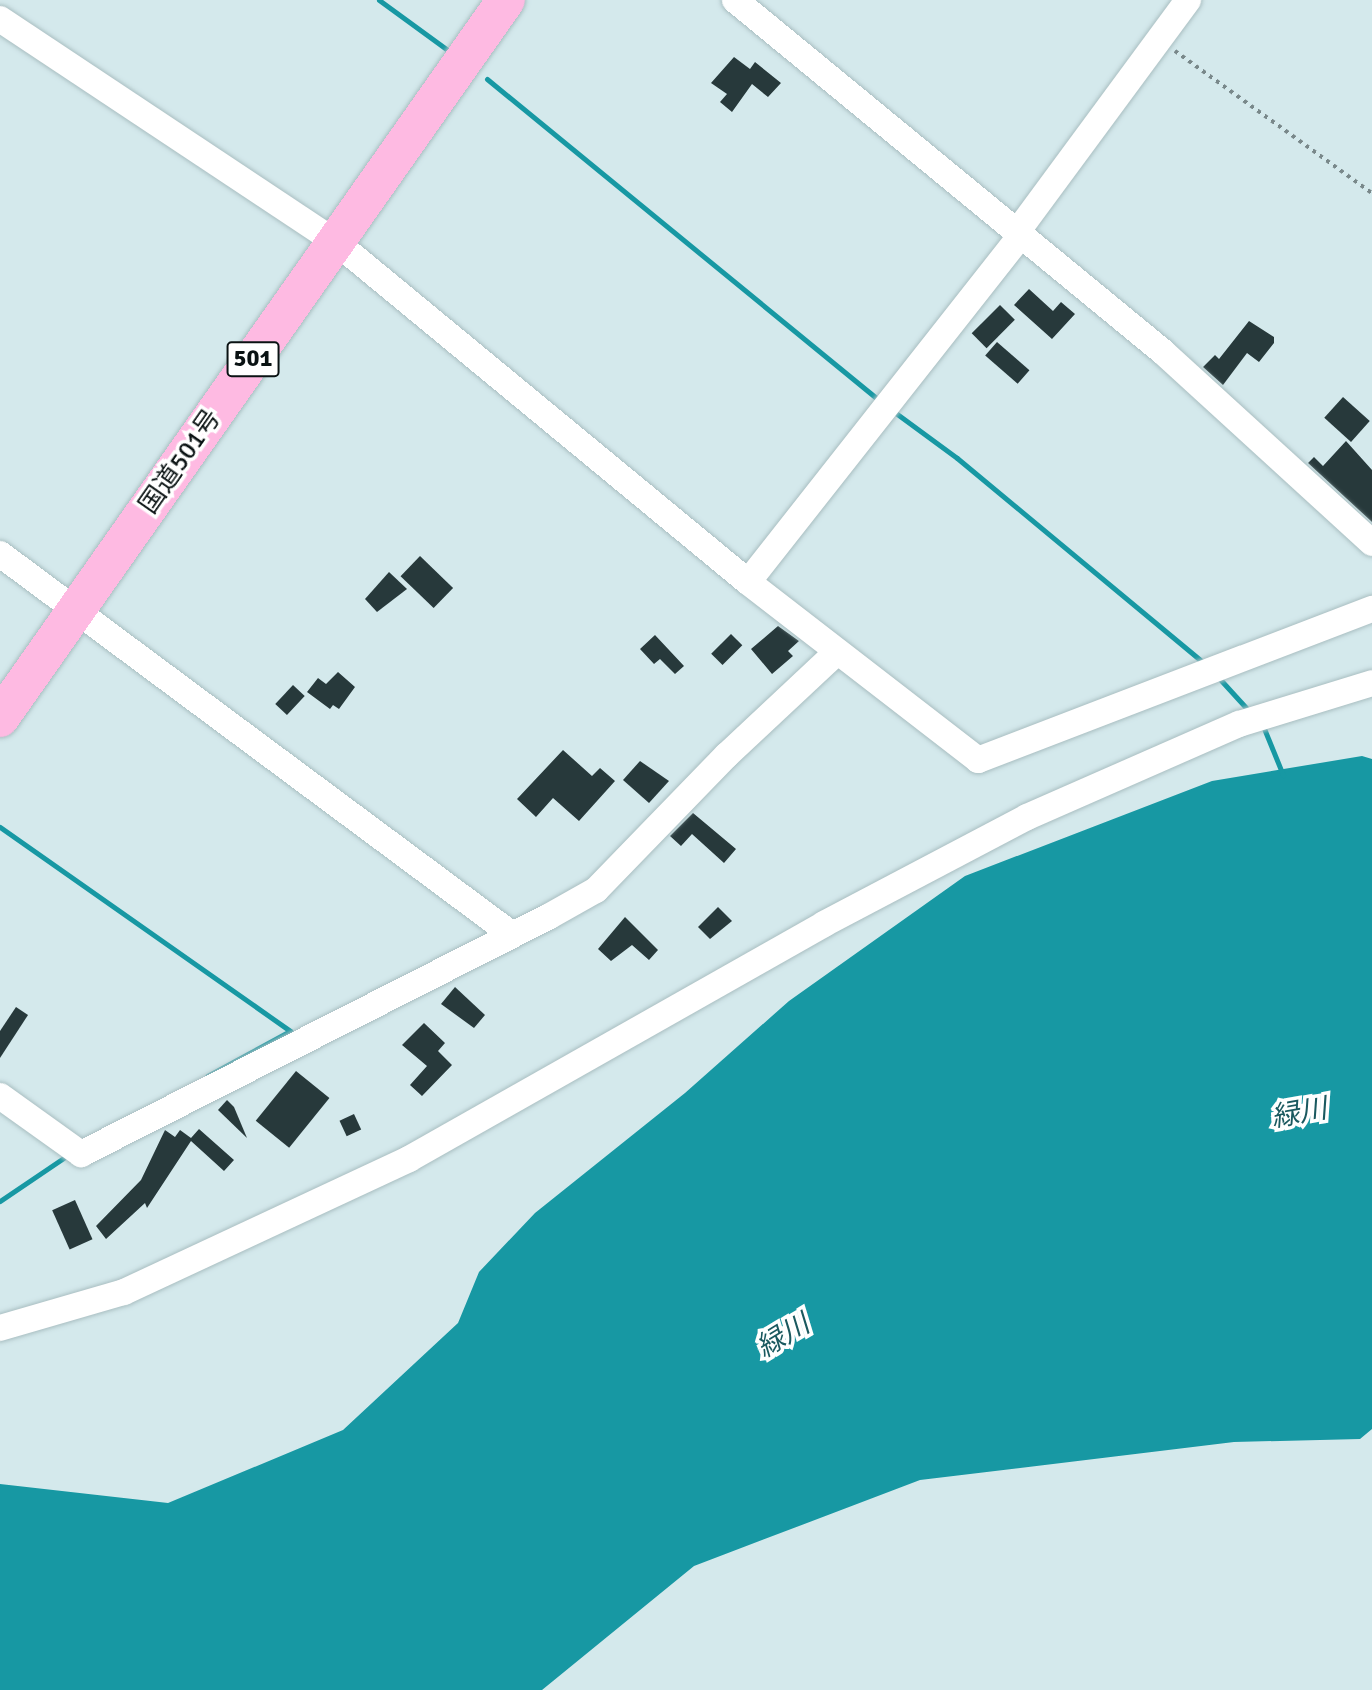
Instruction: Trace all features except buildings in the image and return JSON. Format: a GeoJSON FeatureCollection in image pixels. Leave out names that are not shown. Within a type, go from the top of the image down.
{"type":"FeatureCollection","features":[{"type":"Feature","properties":{"kind":"highway","name":"国道501号"},"geometry":{"type":"LineString","coordinates":[[0,718],[506,0]]}},
{"type":"Feature","properties":{"kind":"street"},"geometry":{"type":"LineString","coordinates":[[735,0],[1163,352],[1372,543]]}},
{"type":"Feature","properties":{"kind":"street"},"geometry":{"type":"LineString","coordinates":[[748,582],[1020,236],[1020,228],[1188,0]]}},
{"type":"Feature","properties":{"kind":"street"},"geometry":{"type":"LineString","coordinates":[[0,19],[336,242],[748,582],[836,653],[978,760],[1372,609]]}},
{"type":"Feature","properties":{"kind":"street"},"geometry":{"type":"LineString","coordinates":[[0,554],[78,609],[510,933]]}},
{"type":"Feature","properties":{"kind":"street"},"geometry":{"type":"LineString","coordinates":[[0,1096],[81,1154],[458,964],[510,933],[596,890],[727,755],[836,653]]}},
{"type":"Feature","properties":{"kind":"street"},"geometry":{"type":"LineString","coordinates":[[0,1328],[124,1292],[409,1159],[824,924],[1027,817],[1239,723],[1372,683]]}},
{"type":"Feature","properties":{"kind":"path"},"geometry":{"type":"LineString","coordinates":[[1159,40],[1372,193]]}},
{"type":"Feature","properties":{"kind":"water","name":"緑川"},"geometry":{"type":"Polygon","coordinates":[[[1362,756],[1372,759],[1372,1429],[1360,1439],[1234,1442],[920,1480],[694,1566],[542,1690],[0,1690],[0,1484],[168,1503],[343,1430],[458,1323],[479,1272],[535,1213],[685,1093],[789,1001],[965,876],[1212,781],[1362,756]]]}},
{"type":"Feature","properties":{"kind":"waterway"},"geometry":{"type":"LineString","coordinates":[[379,0],[449,51]]}},
{"type":"Feature","properties":{"kind":"waterway"},"geometry":{"type":"LineString","coordinates":[[487,79],[880,401]]}},
{"type":"Feature","properties":{"kind":"waterway"},"geometry":{"type":"LineString","coordinates":[[893,411],[957,458],[1206,665]]}},
{"type":"Feature","properties":{"kind":"waterway"},"geometry":{"type":"LineString","coordinates":[[1218,677],[1249,711]]}},
{"type":"Feature","properties":{"kind":"waterway"},"geometry":{"type":"LineString","coordinates":[[1263,726],[1283,775]]}},
{"type":"Feature","properties":{"kind":"waterway"},"geometry":{"type":"LineString","coordinates":[[0,827],[290,1031],[207,1076]]}},
{"type":"Feature","properties":{"kind":"waterway"},"geometry":{"type":"LineString","coordinates":[[0,1201],[68,1155]]}}]}
